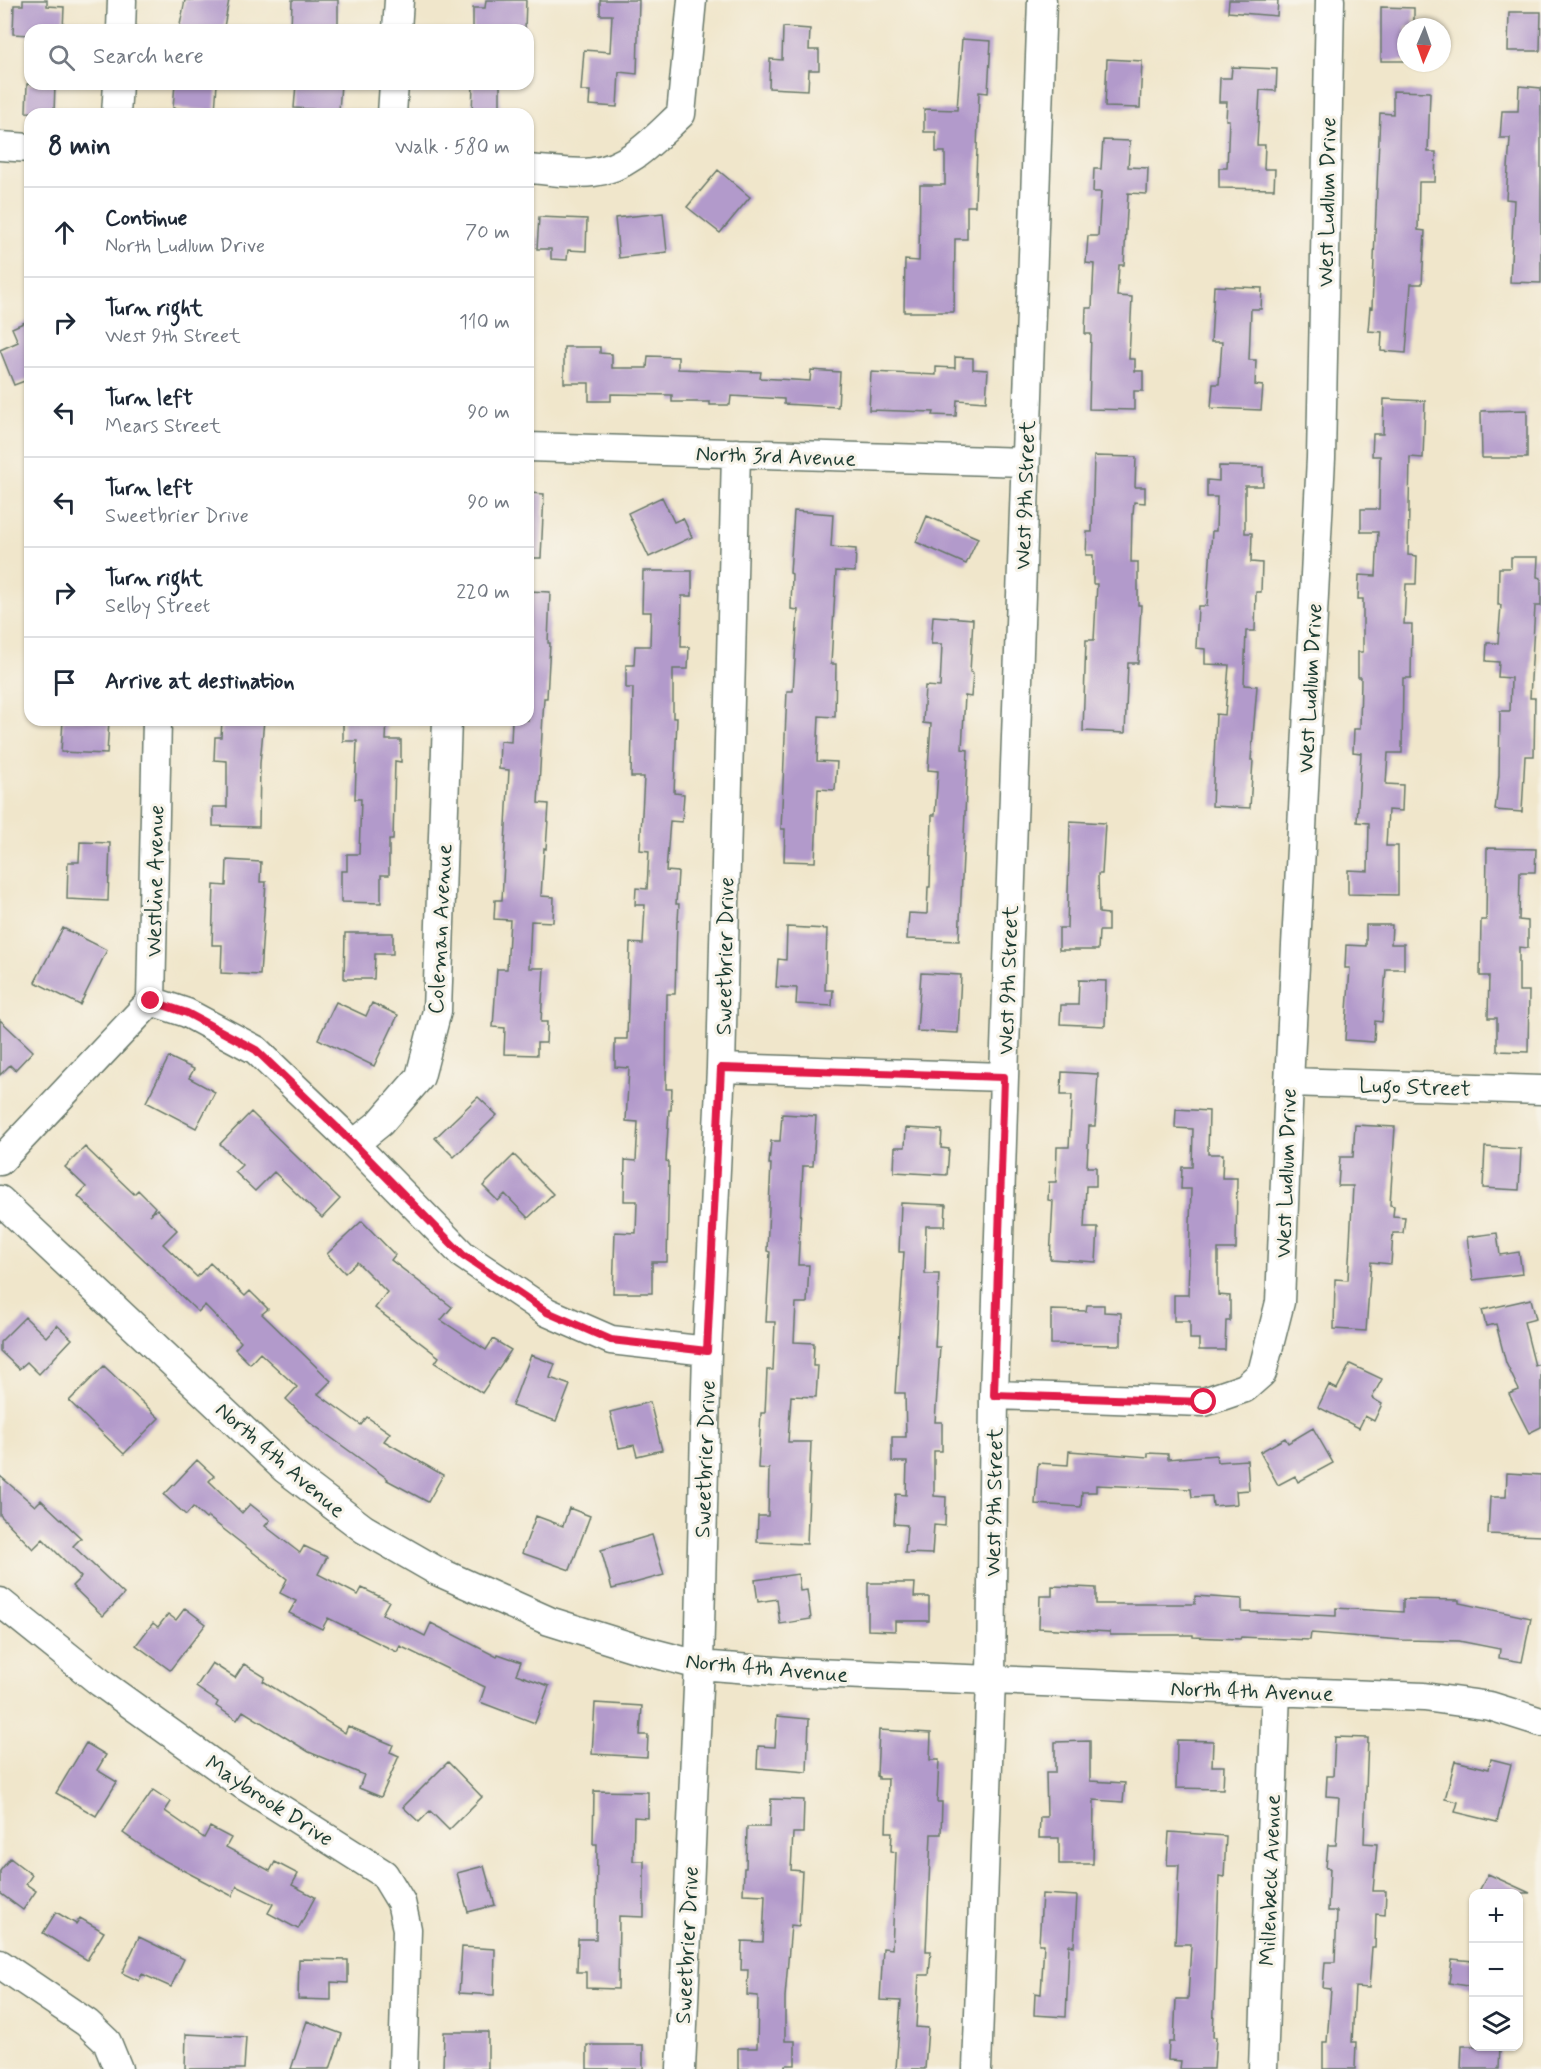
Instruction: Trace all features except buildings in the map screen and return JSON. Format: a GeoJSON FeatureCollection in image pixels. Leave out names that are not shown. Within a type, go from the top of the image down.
{"type":"FeatureCollection","features":[{"type":"Feature","properties":{"kind":"street"},"geometry":{"type":"LineString","coordinates":[[121,24],[122,0]]}},
{"type":"Feature","properties":{"kind":"street"},"geometry":{"type":"LineString","coordinates":[[397,24],[399,0]]}},
{"type":"Feature","properties":{"kind":"street"},"geometry":{"type":"LineString","coordinates":[[534,170],[593,172],[620,165],[648,145],[681,114],[692,0]]}},
{"type":"Feature","properties":{"kind":"street","name":"West 9th Street"},"geometry":{"type":"LineString","coordinates":[[977,2069],[991,1680],[994,1395],[1042,0]]}},
{"type":"Feature","properties":{"kind":"street","name":"West Ludlum Drive"},"geometry":{"type":"LineString","coordinates":[[994,1395],[1204,1402],[1245,1388],[1262,1373],[1280,1302],[1321,458],[1330,0]]}},
{"type":"Feature","properties":{"kind":"street"},"geometry":{"type":"LineString","coordinates":[[116,108],[118,90]]}},
{"type":"Feature","properties":{"kind":"street"},"geometry":{"type":"LineString","coordinates":[[392,108],[394,90]]}},
{"type":"Feature","properties":{"kind":"street"},"geometry":{"type":"LineString","coordinates":[[0,146],[24,147]]}},
{"type":"Feature","properties":{"kind":"street","name":"North 3rd Avenue"},"geometry":{"type":"LineString","coordinates":[[534,447],[1025,462]]}},
{"type":"Feature","properties":{"kind":"street","name":"Sweetbrier Drive"},"geometry":{"type":"LineString","coordinates":[[681,2069],[699,1665],[707,1351],[721,1068],[736,453]]}},
{"type":"Feature","properties":{"kind":"street","name":"Westline Avenue"},"geometry":{"type":"LineString","coordinates":[[151,1001],[157,726]]}},
{"type":"Feature","properties":{"kind":"street","name":"Coleman Avenue"},"geometry":{"type":"LineString","coordinates":[[354,1144],[380,1123],[420,1077],[437,1011],[447,726]]}},
{"type":"Feature","properties":{"kind":"street"},"geometry":{"type":"LineString","coordinates":[[0,1161],[151,1001],[187,1013],[256,1050],[354,1144],[463,1255],[547,1312],[611,1340],[707,1351]]}},
{"type":"Feature","properties":{"kind":"street"},"geometry":{"type":"LineString","coordinates":[[721,1068],[1004,1077]]}},
{"type":"Feature","properties":{"kind":"street","name":"Lugo Street"},"geometry":{"type":"LineString","coordinates":[[1289,1082],[1541,1090]]}},
{"type":"Feature","properties":{"kind":"street","name":"North 4th Avenue"},"geometry":{"type":"LineString","coordinates":[[0,1200],[285,1469],[364,1529],[437,1571],[549,1621],[699,1665],[788,1672],[1424,1697],[1490,1706],[1541,1722]]}},
{"type":"Feature","properties":{"kind":"street","name":"Maybrook Drive"},"geometry":{"type":"LineString","coordinates":[[0,1602],[101,1683],[243,1785],[384,1874],[401,1902],[406,1929],[403,2069]]}},
{"type":"Feature","properties":{"kind":"street","name":"Millenbeck Avenue"},"geometry":{"type":"LineString","coordinates":[[1263,2069],[1276,1690]]}},
{"type":"Feature","properties":{"kind":"street"},"geometry":{"type":"LineString","coordinates":[[0,1964],[87,2023],[106,2042],[118,2069]]}},
{"type":"Feature","properties":{"kind":"route"},"geometry":{"type":"LineString","coordinates":[[151,1001],[187,1013],[256,1050],[354,1144],[463,1255],[547,1312],[611,1340],[707,1351],[721,1068],[1004,1077],[994,1395],[1204,1402]]}}]}
